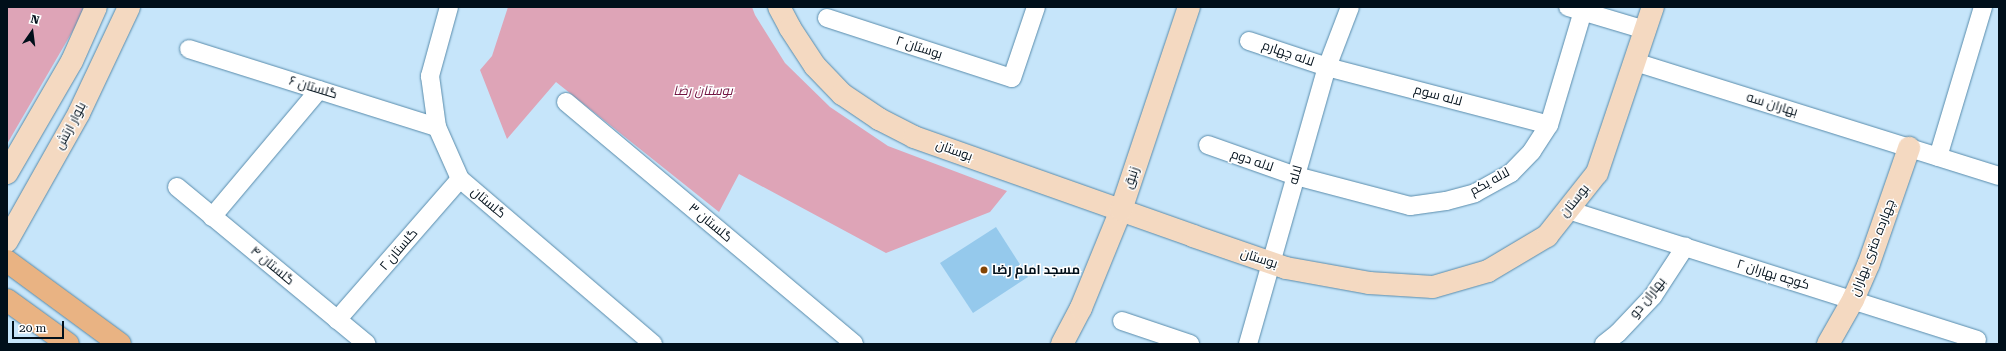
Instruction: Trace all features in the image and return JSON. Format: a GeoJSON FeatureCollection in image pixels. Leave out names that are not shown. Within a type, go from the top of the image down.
{"type":"FeatureCollection","features":[{"type":"Feature","properties":{"kind":"main road"},"geometry":{"type":"LineString","coordinates":[[7,261],[120,344]]}},
{"type":"Feature","properties":{"kind":"main road"},"geometry":{"type":"LineString","coordinates":[[7,300],[68,344]]}},
{"type":"Feature","properties":{"kind":"street"},"geometry":{"type":"LineString","coordinates":[[7,173],[72,61],[96,7]]}},
{"type":"Feature","properties":{"kind":"street","name":"بلوار ارتش"},"geometry":{"type":"LineString","coordinates":[[7,242],[79,113],[129,7]]}},
{"type":"Feature","properties":{"kind":"street","name":"گلستان"},"geometry":{"type":"LineString","coordinates":[[449,7],[430,76],[437,127],[460,179],[653,344]]}},
{"type":"Feature","properties":{"kind":"street","name":"بوستان"},"geometry":{"type":"LineString","coordinates":[[779,7],[790,28],[815,66],[842,94],[879,119],[914,137],[1286,268],[1369,283],[1433,286],[1488,271],[1547,236],[1568,210],[1597,173],[1653,7]]}},
{"type":"Feature","properties":{"kind":"street","name":"بوستان ۲"},"geometry":{"type":"LineString","coordinates":[[827,18],[1012,78],[1036,7]]}},
{"type":"Feature","properties":{"kind":"street","name":"زنبق"},"geometry":{"type":"LineString","coordinates":[[1062,344],[1081,308],[1121,210],[1189,7]]}},
{"type":"Feature","properties":{"kind":"street","name":"لاله"},"geometry":{"type":"LineString","coordinates":[[1248,344],[1327,67],[1350,7]]}},
{"type":"Feature","properties":{"kind":"street"},"geometry":{"type":"LineString","coordinates":[[1938,157],[1983,7]]}},
{"type":"Feature","properties":{"kind":"street"},"geometry":{"type":"LineString","coordinates":[[1576,9],[1646,30]]}},
{"type":"Feature","properties":{"kind":"street","name":"لاله یکم"},"geometry":{"type":"LineString","coordinates":[[1296,176],[1410,206],[1446,201],[1475,193],[1511,173],[1532,151],[1549,125],[1576,9]]}},
{"type":"Feature","properties":{"kind":"street","name":"لاله چهارم"},"geometry":{"type":"LineString","coordinates":[[1249,41],[1327,67]]}},
{"type":"Feature","properties":{"kind":"street","name":"گلستان ۶"},"geometry":{"type":"LineString","coordinates":[[189,50],[437,127]]}},
{"type":"Feature","properties":{"kind":"street","name":"بهاران سه"},"geometry":{"type":"LineString","coordinates":[[1635,62],[1999,176]]}},
{"type":"Feature","properties":{"kind":"street","name":"لاله سوم"},"geometry":{"type":"LineString","coordinates":[[1327,67],[1549,125]]}},
{"type":"Feature","properties":{"kind":"street"},"geometry":{"type":"LineString","coordinates":[[212,217],[319,90]]}},
{"type":"Feature","properties":{"kind":"street","name":"گلستان ۳"},"geometry":{"type":"LineString","coordinates":[[566,102],[854,344]]}},
{"type":"Feature","properties":{"kind":"street","name":"لاله دوم"},"geometry":{"type":"LineString","coordinates":[[1208,145],[1296,176]]}},
{"type":"Feature","properties":{"kind":"street","name":"چهارده متری بهاران"},"geometry":{"type":"LineString","coordinates":[[1828,344],[1853,300],[1869,263],[1909,148]]}},
{"type":"Feature","properties":{"kind":"street","name":"گلستان ۲"},"geometry":{"type":"LineString","coordinates":[[337,320],[460,179]]}},
{"type":"Feature","properties":{"kind":"street","name":"گلستان ۴"},"geometry":{"type":"LineString","coordinates":[[178,187],[212,217],[367,344]]}},
{"type":"Feature","properties":{"kind":"street","name":"کوچه بهاران ۲"},"geometry":{"type":"LineString","coordinates":[[1568,210],[1977,340]]}},
{"type":"Feature","properties":{"kind":"street","name":"بهاران دو"},"geometry":{"type":"LineString","coordinates":[[1604,344],[1618,333],[1653,296],[1685,247]]}},
{"type":"Feature","properties":{"kind":"street"},"geometry":{"type":"LineString","coordinates":[[1122,321],[1190,344]]}},
{"type":"Feature","properties":{"kind":"green space"},"geometry":{"type":"Polygon","coordinates":[[[8,7],[84,7],[75,27],[7,144],[8,7]]]}},
{"type":"Feature","properties":{"kind":"green space","name":"بوستان رضا"},"geometry":{"type":"Polygon","coordinates":[[[508,7],[752,7],[755,15],[785,63],[830,107],[888,146],[1007,191],[990,212],[886,253],[739,174],[719,212],[556,82],[507,139],[480,70],[492,56],[508,7]]]}},
{"type":"Feature","properties":{"kind":"building","name":"مسجد امام رضا"},"geometry":{"type":"Polygon","coordinates":[[[996,227],[1028,277],[973,313],[940,263],[996,227]]]}},
{"type":"Feature","properties":{"kind":"place","name":"مسجد امام رضا"},"geometry":{"type":"Point","coordinates":[984,270]}}]}
